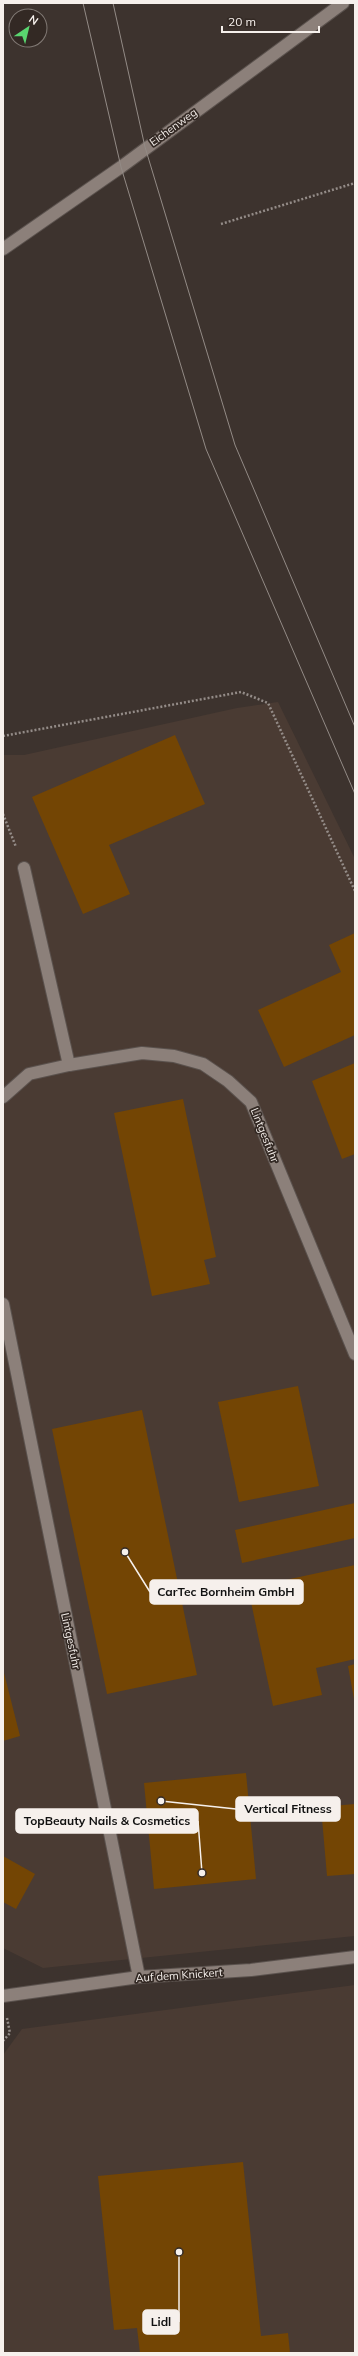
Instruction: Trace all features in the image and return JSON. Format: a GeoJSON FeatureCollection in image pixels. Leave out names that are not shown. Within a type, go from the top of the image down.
{"type":"FeatureCollection","features":[{"type":"Feature","properties":{"kind":"street","name":"Eichenweg"},"geometry":{"type":"LineString","coordinates":[[3,249],[121,167],[343,3]]}},
{"type":"Feature","properties":{"kind":"street"},"geometry":{"type":"LineString","coordinates":[[24,868],[69,1065]]}},
{"type":"Feature","properties":{"kind":"street","name":"Lintgesfuhr"},"geometry":{"type":"LineString","coordinates":[[3,1097],[29,1074],[69,1065],[142,1053],[174,1056],[203,1064],[228,1082],[252,1102],[355,1354]]}},
{"type":"Feature","properties":{"kind":"street","name":"Lintgesfuhr"},"geometry":{"type":"LineString","coordinates":[[3,1304],[139,1977]]}},
{"type":"Feature","properties":{"kind":"street","name":"Auf dem Knickert"},"geometry":{"type":"LineString","coordinates":[[3,1996],[139,1977],[251,1970],[355,1957]]}},
{"type":"Feature","properties":{"kind":"path"},"geometry":{"type":"LineString","coordinates":[[221,224],[355,183]]}},
{"type":"Feature","properties":{"kind":"path"},"geometry":{"type":"LineString","coordinates":[[3,736],[241,692],[268,703],[355,892]]}},
{"type":"Feature","properties":{"kind":"path"},"geometry":{"type":"LineString","coordinates":[[3,814],[24,868]]}},
{"type":"Feature","properties":{"kind":"path"},"geometry":{"type":"LineString","coordinates":[[3,2041],[10,2033],[6,2013]]}},
{"type":"Feature","properties":{"kind":"shaded area"},"geometry":{"type":"Polygon","coordinates":[[[278,702],[355,859],[355,1936],[43,1968],[3,1948],[3,755],[24,755],[237,708],[278,702]]]}},
{"type":"Feature","properties":{"kind":"shaded area"},"geometry":{"type":"Polygon","coordinates":[[[355,1985],[355,2353],[3,2353],[3,2055],[22,2029],[355,1985]]]}},
{"type":"Feature","properties":{"kind":"building"},"geometry":{"type":"Polygon","coordinates":[[[175,735],[205,804],[109,845],[130,894],[83,914],[32,797],[175,735]]]}},
{"type":"Feature","properties":{"kind":"building"},"geometry":{"type":"Polygon","coordinates":[[[355,933],[355,1035],[284,1067],[258,1010],[341,972],[329,945],[355,933]]]}},
{"type":"Feature","properties":{"kind":"building"},"geometry":{"type":"Polygon","coordinates":[[[355,1063],[355,1154],[342,1159],[312,1081],[355,1063]]]}},
{"type":"Feature","properties":{"kind":"building"},"geometry":{"type":"Polygon","coordinates":[[[183,1099],[216,1257],[204,1260],[210,1284],[152,1296],[114,1113],[183,1099]]]}},
{"type":"Feature","properties":{"kind":"building"},"geometry":{"type":"Polygon","coordinates":[[[298,1386],[319,1486],[239,1502],[218,1402],[298,1386]]]}},
{"type":"Feature","properties":{"kind":"building"},"geometry":{"type":"Polygon","coordinates":[[[142,1410],[197,1675],[107,1694],[52,1429],[142,1410]]]}},
{"type":"Feature","properties":{"kind":"building"},"geometry":{"type":"Polygon","coordinates":[[[355,1503],[355,1538],[242,1563],[235,1530],[355,1503]]]}},
{"type":"Feature","properties":{"kind":"building"},"geometry":{"type":"Polygon","coordinates":[[[355,1565],[355,1659],[316,1668],[322,1695],[273,1706],[248,1588],[355,1565]]]}},
{"type":"Feature","properties":{"kind":"building"},"geometry":{"type":"Polygon","coordinates":[[[355,1664],[355,1699],[354,1699],[348,1666],[355,1664]]]}},
{"type":"Feature","properties":{"kind":"building"},"geometry":{"type":"Polygon","coordinates":[[[3,1669],[20,1736],[3,1741],[3,1669]]]}},
{"type":"Feature","properties":{"kind":"building"},"geometry":{"type":"Polygon","coordinates":[[[246,1773],[256,1879],[154,1889],[144,1783],[246,1773]]]}},
{"type":"Feature","properties":{"kind":"building"},"geometry":{"type":"Polygon","coordinates":[[[355,1804],[355,1874],[327,1876],[321,1807],[355,1804]]]}},
{"type":"Feature","properties":{"kind":"building"},"geometry":{"type":"Polygon","coordinates":[[[3,1856],[35,1874],[16,1909],[3,1902],[3,1856]]]}},
{"type":"Feature","properties":{"kind":"building"},"geometry":{"type":"Polygon","coordinates":[[[243,2162],[261,2336],[288,2333],[290,2353],[140,2353],[137,2328],[114,2330],[98,2176],[243,2162]]]}},
{"type":"Feature","properties":{"kind":"tram line"},"geometry":{"type":"LineString","coordinates":[[83,3],[121,167],[206,449],[355,794]]}},
{"type":"Feature","properties":{"kind":"tram line"},"geometry":{"type":"LineString","coordinates":[[113,3],[145,147],[235,445],[355,727]]}},
{"type":"Feature","properties":{"kind":"place","name":"CarTec Bornheim GmbH"},"geometry":{"type":"Point","coordinates":[125,1552]}},
{"type":"Feature","properties":{"kind":"place","name":"Vertical Fitness"},"geometry":{"type":"Point","coordinates":[161,1801]}},
{"type":"Feature","properties":{"kind":"place","name":"TopBeauty Nails & Cosmetics"},"geometry":{"type":"Point","coordinates":[202,1873]}},
{"type":"Feature","properties":{"kind":"place","name":"Lidl"},"geometry":{"type":"Point","coordinates":[179,2252]}}]}
